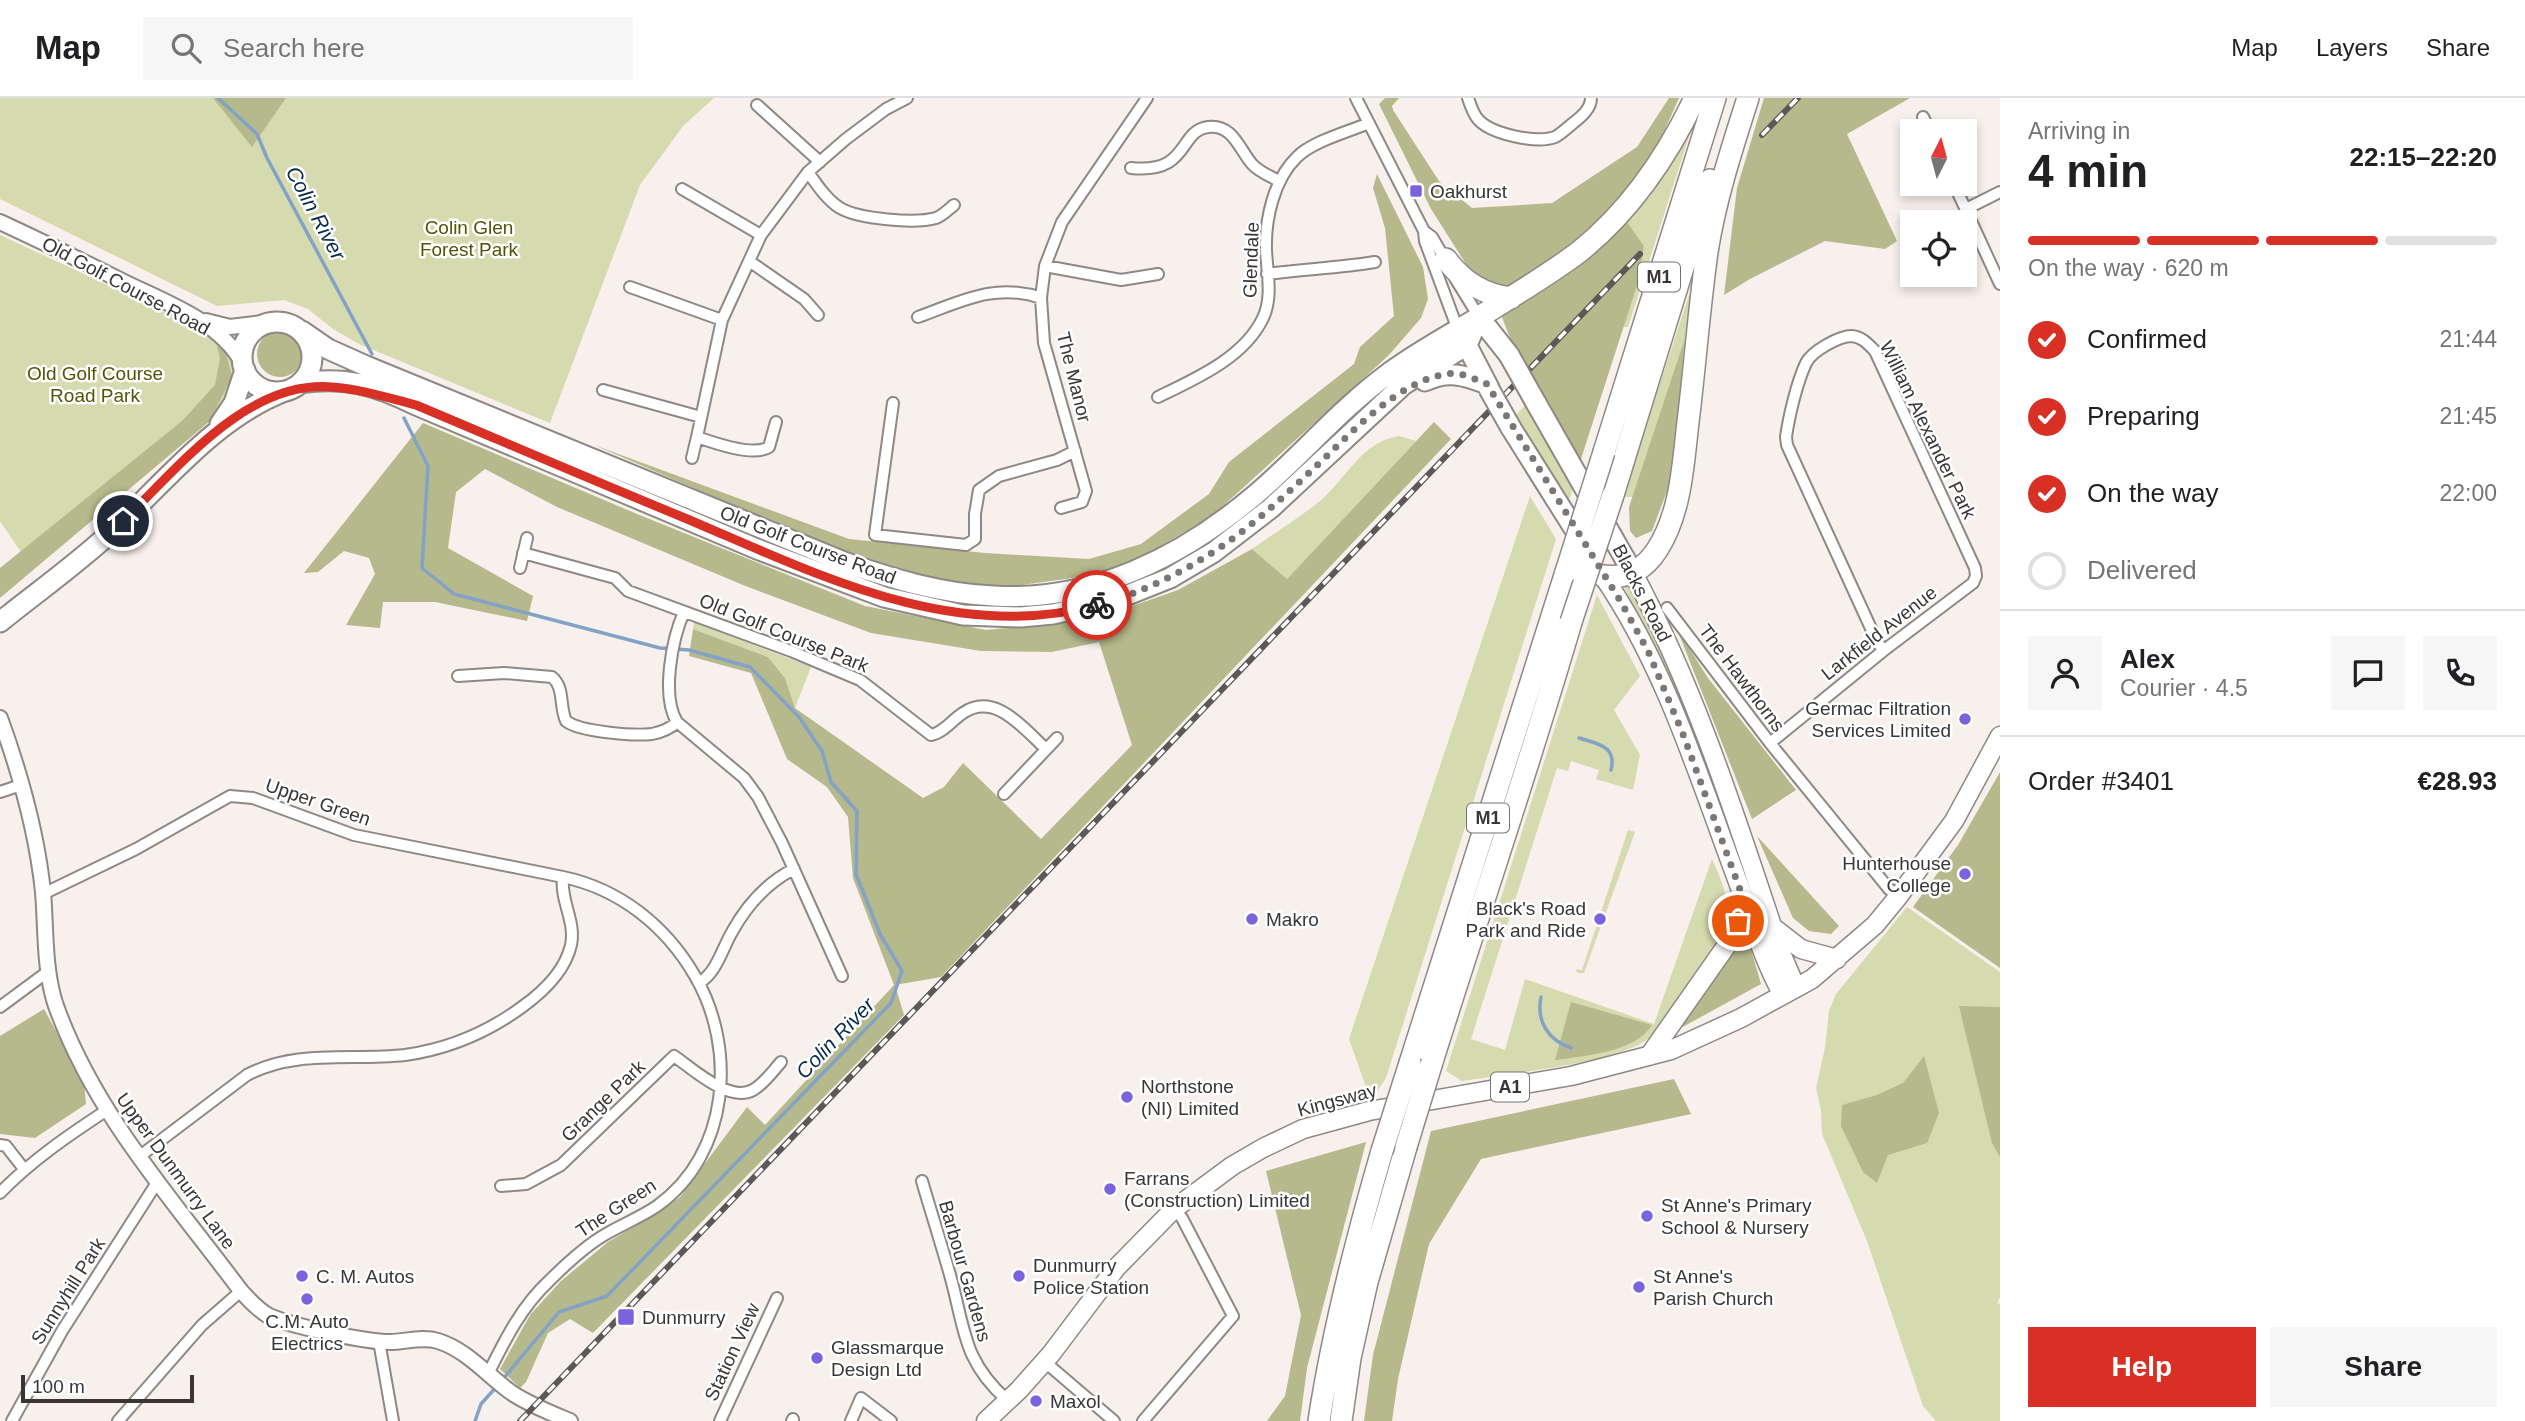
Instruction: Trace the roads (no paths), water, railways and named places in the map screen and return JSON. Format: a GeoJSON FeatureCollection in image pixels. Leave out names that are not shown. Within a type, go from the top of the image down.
{"type":"FeatureCollection","features":[{"type":"Feature","properties":{"kind":"highway"},"geometry":{"type":"LineString","coordinates":[[1479,317],[1580,251],[1623,211],[1657,167],[1695,98]]}},
{"type":"Feature","properties":{"kind":"highway","name":"M1"},"geometry":{"type":"LineString","coordinates":[[1319,1421],[1350,1265],[1382,1151],[1715,98]]}},
{"type":"Feature","properties":{"kind":"highway","name":"M1"},"geometry":{"type":"LineString","coordinates":[[1341,1421],[1350,1358],[1367,1282],[1406,1147],[1486,890],[1532,755],[1735,98]]}},
{"type":"Feature","properties":{"kind":"highway"},"geometry":{"type":"LineString","coordinates":[[1603,576],[1617,577],[1633,573],[1646,563],[1656,551],[1676,506],[1684,460],[1707,251],[1728,161],[1748,98]]}},
{"type":"Feature","properties":{"kind":"highway"},"geometry":{"type":"LineString","coordinates":[[1446,259],[1455,272],[1475,286],[1498,296],[1511,298]]}},
{"type":"Feature","properties":{"kind":"highway","name":"Blacks Road"},"geometry":{"type":"LineString","coordinates":[[1479,317],[1508,355],[1633,573]]}},
{"type":"Feature","properties":{"kind":"highway","name":"Old Golf Course Road"},"geometry":{"type":"LineString","coordinates":[[292,388],[331,386],[363,391],[416,405],[838,581],[884,597],[924,607],[993,617],[1053,614],[1115,600],[1170,578],[1214,552],[1244,530],[1313,469],[1368,415],[1463,337],[1479,317]]}},
{"type":"Feature","properties":{"kind":"highway"},"geometry":{"type":"LineString","coordinates":[[0,622],[106,537],[206,441],[245,411],[292,388],[310,371],[312,360],[308,339],[302,331],[282,321],[271,322],[251,332],[245,342],[244,366],[234,403],[206,441]]}},
{"type":"Feature","properties":{"kind":"highway","name":"Old Golf Course Road"},"geometry":{"type":"LineString","coordinates":[[302,331],[328,349],[366,366],[844,562],[890,578],[928,587],[994,597],[1051,594],[1080,589],[1133,573],[1180,549],[1230,516],[1255,495],[1353,402],[1390,372],[1463,337]]}},
{"type":"Feature","properties":{"kind":"highway","name":"Blacks Road"},"geometry":{"type":"LineString","coordinates":[[1463,337],[1511,428],[1603,576]]}},
{"type":"Feature","properties":{"kind":"highway"},"geometry":{"type":"LineString","coordinates":[[244,366],[256,385],[265,390],[292,388]]}},
{"type":"Feature","properties":{"kind":"highway"},"geometry":{"type":"LineString","coordinates":[[1368,415],[1405,391],[1445,374],[1460,374],[1488,387]]}},
{"type":"Feature","properties":{"kind":"main road","name":"Blacks Road"},"geometry":{"type":"LineString","coordinates":[[1633,573],[1658,620],[1690,695],[1772,925],[1789,992]]}},
{"type":"Feature","properties":{"kind":"main road","name":"Blacks Road"},"geometry":{"type":"LineString","coordinates":[[1603,576],[1648,651],[1683,734],[1769,967],[1789,992]]}},
{"type":"Feature","properties":{"kind":"main road","name":"A1"},"geometry":{"type":"LineString","coordinates":[[1789,992],[1838,959],[1875,925],[1954,821],[2000,736]]}},
{"type":"Feature","properties":{"kind":"main road"},"geometry":{"type":"LineString","coordinates":[[1649,1056],[1729,942],[1738,921],[1742,895]]}},
{"type":"Feature","properties":{"kind":"main road"},"geometry":{"type":"LineString","coordinates":[[1772,925],[1788,942],[1801,950],[1838,959]]}},
{"type":"Feature","properties":{"kind":"main road","name":"Kingsway"},"geometry":{"type":"LineString","coordinates":[[986,1421],[1045,1362],[1116,1268],[1174,1209],[1232,1166],[1263,1148],[1303,1129],[1369,1111],[1571,1076],[1649,1056],[1682,1046],[1789,992]]}},
{"type":"Feature","properties":{"kind":"street"},"geometry":{"type":"LineString","coordinates":[[692,458],[722,320],[761,235],[808,172],[888,103],[907,98]]}},
{"type":"Feature","properties":{"kind":"street","name":"The Manor"},"geometry":{"type":"LineString","coordinates":[[1061,508],[1082,502],[1086,491],[1044,343],[1041,298],[1045,266],[1062,222],[1147,98]]}},
{"type":"Feature","properties":{"kind":"street","name":"Blacks Road"},"geometry":{"type":"LineString","coordinates":[[1356,98],[1424,232],[1425,241],[1463,337]]}},
{"type":"Feature","properties":{"kind":"street"},"geometry":{"type":"LineString","coordinates":[[1468,98],[1477,119],[1490,128],[1531,139],[1554,138],[1580,118],[1591,104],[1591,98]]}},
{"type":"Feature","properties":{"kind":"street"},"geometry":{"type":"LineString","coordinates":[[757,105],[820,162]]}},
{"type":"Feature","properties":{"kind":"street","name":"Glendale"},"geometry":{"type":"LineString","coordinates":[[1158,397],[1216,366],[1245,344],[1262,320],[1268,305],[1266,247],[1279,181],[1298,155],[1316,144],[1369,122]]}},
{"type":"Feature","properties":{"kind":"street"},"geometry":{"type":"LineString","coordinates":[[1131,168],[1150,168],[1169,163],[1198,130],[1212,127],[1228,131],[1253,165],[1279,181]]}},
{"type":"Feature","properties":{"kind":"street"},"geometry":{"type":"LineString","coordinates":[[808,172],[839,208],[858,216],[915,220],[938,218],[954,205]]}},
{"type":"Feature","properties":{"kind":"street"},"geometry":{"type":"LineString","coordinates":[[682,189],[761,235]]}},
{"type":"Feature","properties":{"kind":"street"},"geometry":{"type":"LineString","coordinates":[[1966,209],[2000,192]]}},
{"type":"Feature","properties":{"kind":"street"},"geometry":{"type":"LineString","coordinates":[[1960,196],[2000,284]]}},
{"type":"Feature","properties":{"kind":"street","name":"Old Golf Course Road"},"geometry":{"type":"LineString","coordinates":[[0,222],[191,316],[225,338],[244,366]]}},
{"type":"Feature","properties":{"kind":"street","name":"Blacks Road"},"geometry":{"type":"LineString","coordinates":[[1424,232],[1432,237],[1479,317]]}},
{"type":"Feature","properties":{"kind":"street"},"geometry":{"type":"LineString","coordinates":[[749,261],[804,299],[818,315]]}},
{"type":"Feature","properties":{"kind":"street"},"geometry":{"type":"LineString","coordinates":[[1268,275],[1375,262]]}},
{"type":"Feature","properties":{"kind":"street"},"geometry":{"type":"LineString","coordinates":[[1045,266],[1121,280],[1157,274]]}},
{"type":"Feature","properties":{"kind":"street"},"geometry":{"type":"LineString","coordinates":[[631,287],[722,320]]}},
{"type":"Feature","properties":{"kind":"street"},"geometry":{"type":"LineString","coordinates":[[918,317],[1002,290],[1041,298]]}},
{"type":"Feature","properties":{"kind":"street"},"geometry":{"type":"LineString","coordinates":[[191,316],[230,327],[271,322]]}},
{"type":"Feature","properties":{"kind":"street","name":"William Alexander Park"},"geometry":{"type":"LineString","coordinates":[[1883,650],[1787,445],[1787,427],[1806,363],[1815,352],[1844,337],[1853,336],[1866,342],[1875,351],[1975,568],[1976,576]]}},
{"type":"Feature","properties":{"kind":"street"},"geometry":{"type":"LineString","coordinates":[[603,390],[702,412]]}},
{"type":"Feature","properties":{"kind":"street"},"geometry":{"type":"LineString","coordinates":[[893,403],[875,535],[966,545],[975,539],[979,490],[999,476],[1056,460],[1075,451]]}},
{"type":"Feature","properties":{"kind":"street"},"geometry":{"type":"LineString","coordinates":[[697,437],[735,448],[763,451],[769,447],[776,422]]}},
{"type":"Feature","properties":{"kind":"street"},"geometry":{"type":"LineString","coordinates":[[520,568],[527,538]]}},
{"type":"Feature","properties":{"kind":"street","name":"Old Golf Course Park"},"geometry":{"type":"LineString","coordinates":[[523,553],[615,578],[628,592],[791,651],[860,680],[931,735],[972,708],[988,707],[1014,719],[1046,749]]}},
{"type":"Feature","properties":{"kind":"street","name":"Larkfield Avenue"},"geometry":{"type":"LineString","coordinates":[[1770,743],[1883,650],[1972,583],[1976,576]]}},
{"type":"Feature","properties":{"kind":"street","name":"The Hawthorns"},"geometry":{"type":"LineString","coordinates":[[1667,608],[1770,743],[1898,897]]}},
{"type":"Feature","properties":{"kind":"street"},"geometry":{"type":"LineString","coordinates":[[684,612],[676,632],[669,697],[677,722],[744,778],[769,817],[842,976]]}},
{"type":"Feature","properties":{"kind":"street"},"geometry":{"type":"LineString","coordinates":[[458,676],[504,673],[552,677],[559,684],[562,712],[566,722],[577,727],[650,734],[664,731],[677,722]]}},
{"type":"Feature","properties":{"kind":"street","name":"Upper Dunmurry Lane"},"geometry":{"type":"LineString","coordinates":[[0,718],[21,785],[40,868],[55,1002],[69,1036],[87,1076],[107,1110],[241,1291],[251,1303],[269,1315],[379,1341],[438,1341],[465,1356],[510,1391],[570,1421]]}},
{"type":"Feature","properties":{"kind":"street"},"geometry":{"type":"LineString","coordinates":[[1004,794],[1057,738]]}},
{"type":"Feature","properties":{"kind":"street"},"geometry":{"type":"LineString","coordinates":[[0,792],[21,785]]}},
{"type":"Feature","properties":{"kind":"street","name":"Upper Green"},"geometry":{"type":"LineString","coordinates":[[43,894],[136,849],[230,796],[253,798],[365,838],[520,868]]}},
{"type":"Feature","properties":{"kind":"street","name":"The Green"},"geometry":{"type":"LineString","coordinates":[[490,1376],[515,1323],[547,1282],[604,1235],[657,1206],[685,1179],[706,1143],[719,1105],[721,1088],[722,1058],[717,1026],[699,983],[682,955],[647,918],[627,902],[599,887],[520,868]]}},
{"type":"Feature","properties":{"kind":"street"},"geometry":{"type":"LineString","coordinates":[[699,983],[714,968],[742,914],[756,897],[771,883],[794,869]]}},
{"type":"Feature","properties":{"kind":"street"},"geometry":{"type":"LineString","coordinates":[[140,1156],[237,1082],[274,1063],[428,1051],[470,1037],[514,1013],[544,990],[568,955],[573,933],[563,895],[563,877]]}},
{"type":"Feature","properties":{"kind":"street"},"geometry":{"type":"LineString","coordinates":[[0,1007],[50,971]]}},
{"type":"Feature","properties":{"kind":"street","name":"Grange Park"},"geometry":{"type":"LineString","coordinates":[[501,1186],[526,1184],[561,1166],[674,1056],[721,1088]]}},
{"type":"Feature","properties":{"kind":"street"},"geometry":{"type":"LineString","coordinates":[[721,1088],[736,1094],[753,1090],[781,1062]]}},
{"type":"Feature","properties":{"kind":"street"},"geometry":{"type":"LineString","coordinates":[[0,1193],[24,1169],[61,1140],[107,1110]]}},
{"type":"Feature","properties":{"kind":"street"},"geometry":{"type":"LineString","coordinates":[[0,1145],[6,1146],[24,1169]]}},
{"type":"Feature","properties":{"kind":"street","name":"Sunnyhill Park"},"geometry":{"type":"LineString","coordinates":[[12,1421],[62,1331],[158,1181]]}},
{"type":"Feature","properties":{"kind":"street","name":"Barbour Gardens"},"geometry":{"type":"LineString","coordinates":[[922,1181],[951,1277],[969,1350],[980,1371],[1007,1400]]}},
{"type":"Feature","properties":{"kind":"street"},"geometry":{"type":"LineString","coordinates":[[1143,1421],[1233,1316],[1182,1218],[1174,1209]]}},
{"type":"Feature","properties":{"kind":"street"},"geometry":{"type":"LineString","coordinates":[[118,1421],[202,1325],[241,1291]]}},
{"type":"Feature","properties":{"kind":"street","name":"Station View"},"geometry":{"type":"LineString","coordinates":[[720,1421],[777,1298]]}},
{"type":"Feature","properties":{"kind":"street"},"geometry":{"type":"LineString","coordinates":[[379,1341],[393,1421]]}},
{"type":"Feature","properties":{"kind":"street"},"geometry":{"type":"LineString","coordinates":[[1045,1362],[1114,1421]]}},
{"type":"Feature","properties":{"kind":"street"},"geometry":{"type":"LineString","coordinates":[[850,1421],[861,1398],[891,1421]]}},
{"type":"Feature","properties":{"kind":"waterway","name":"Colin River"},"geometry":{"type":"LineString","coordinates":[[218,98],[257,134],[267,158],[372,354]]}},
{"type":"Feature","properties":{"kind":"waterway","name":"Colin River"},"geometry":{"type":"LineString","coordinates":[[404,418],[428,466],[422,568],[454,594],[660,648],[689,650],[750,667],[799,717],[822,751],[831,782],[857,811],[856,874],[880,934],[902,971],[891,1003],[607,1296],[559,1312],[503,1379]]}},
{"type":"Feature","properties":{"kind":"waterway"},"geometry":{"type":"LineString","coordinates":[[1579,738],[1599,744],[1609,751],[1611,770]]}},
{"type":"Feature","properties":{"kind":"waterway"},"geometry":{"type":"LineString","coordinates":[[1541,997],[1540,1014],[1545,1029],[1556,1040],[1571,1048]]}},
{"type":"Feature","properties":{"kind":"waterway","name":"Colin River"},"geometry":{"type":"LineString","coordinates":[[475,1421],[481,1404],[498,1385]]}},
{"type":"Feature","properties":{"kind":"railway"},"geometry":{"type":"LineString","coordinates":[[1762,135],[1798,98]]}},
{"type":"Feature","properties":{"kind":"railway"},"geometry":{"type":"LineString","coordinates":[[520,1421],[1640,254]]}},
{"type":"Feature","properties":{"kind":"place","name":"Oakhurst"},"geometry":{"type":"Point","coordinates":[1416,191]}},
{"type":"Feature","properties":{"kind":"place","name":"Germac Filtration Services Limited"},"geometry":{"type":"Point","coordinates":[1965,719]}},
{"type":"Feature","properties":{"kind":"place","name":"Hunterhouse College"},"geometry":{"type":"Point","coordinates":[1965,874]}},
{"type":"Feature","properties":{"kind":"place","name":"Makro"},"geometry":{"type":"Point","coordinates":[1252,919]}},
{"type":"Feature","properties":{"kind":"place","name":"Black's Road Park and Ride"},"geometry":{"type":"Point","coordinates":[1600,919]}},
{"type":"Feature","properties":{"kind":"place","name":"Northstone (NI) Limited"},"geometry":{"type":"Point","coordinates":[1127,1097]}},
{"type":"Feature","properties":{"kind":"place","name":"Farrans (Construction) Limited"},"geometry":{"type":"Point","coordinates":[1110,1189]}},
{"type":"Feature","properties":{"kind":"place","name":"St Anne's Primary School & Nursery"},"geometry":{"type":"Point","coordinates":[1647,1216]}},
{"type":"Feature","properties":{"kind":"place","name":"C. M. Autos"},"geometry":{"type":"Point","coordinates":[302,1276]}},
{"type":"Feature","properties":{"kind":"place","name":"Dunmurry Police Station"},"geometry":{"type":"Point","coordinates":[1019,1276]}},
{"type":"Feature","properties":{"kind":"place","name":"St Anne's Parish Church"},"geometry":{"type":"Point","coordinates":[1639,1287]}},
{"type":"Feature","properties":{"kind":"place","name":"C.M. Auto Electrics"},"geometry":{"type":"Point","coordinates":[307,1299]}},
{"type":"Feature","properties":{"kind":"place","name":"Dunmurry"},"geometry":{"type":"Point","coordinates":[626,1317]}},
{"type":"Feature","properties":{"kind":"place","name":"Glassmarque Design Ltd"},"geometry":{"type":"Point","coordinates":[817,1358]}},
{"type":"Feature","properties":{"kind":"place","name":"Maxol"},"geometry":{"type":"Point","coordinates":[1036,1401]}},
{"type":"Feature","properties":{"kind":"park label","name":"Colin Glen Forest Park"},"geometry":{"type":"Point","coordinates":[469,238]}},
{"type":"Feature","properties":{"kind":"park label","name":"Old Golf Course Road Park"},"geometry":{"type":"Point","coordinates":[95,384]}}]}
